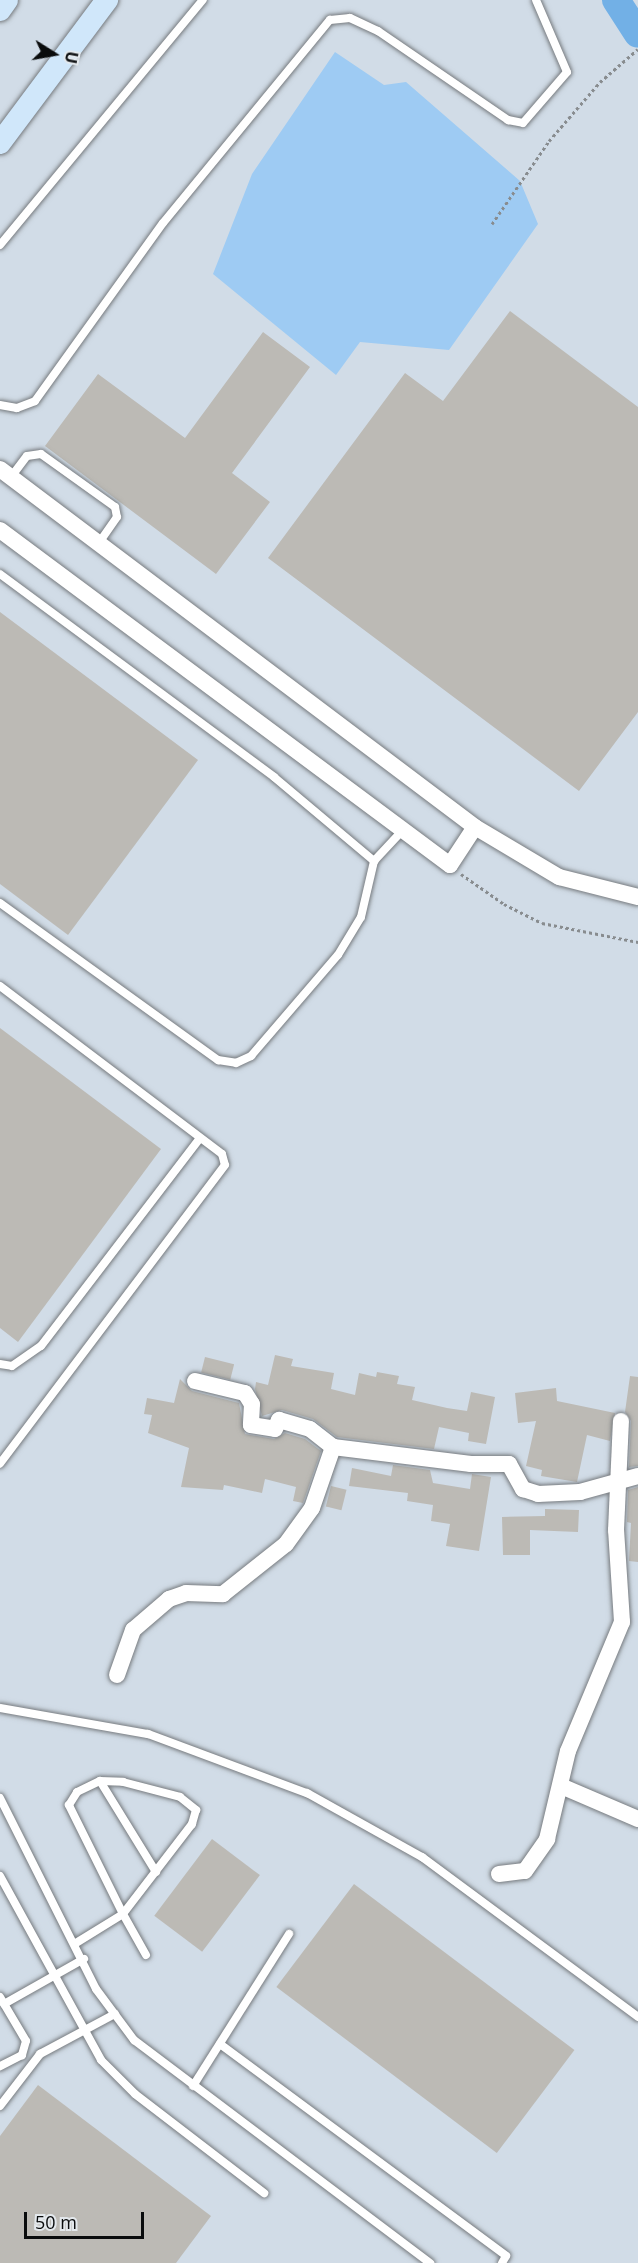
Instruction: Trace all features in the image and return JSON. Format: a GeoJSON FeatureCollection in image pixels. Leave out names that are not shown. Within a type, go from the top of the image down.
{"type":"FeatureCollection","features":[{"type":"Feature","properties":{"kind":"main road"},"geometry":{"type":"LineString","coordinates":[[0,10],[7,0]]}},
{"type":"Feature","properties":{"kind":"main road"},"geometry":{"type":"LineString","coordinates":[[0,143],[107,0]]}},
{"type":"Feature","properties":{"kind":"street"},"geometry":{"type":"LineString","coordinates":[[5,473],[475,827],[559,877],[638,897]]}},
{"type":"Feature","properties":{"kind":"street"},"geometry":{"type":"LineString","coordinates":[[0,530],[450,866],[475,827]]}},
{"type":"Feature","properties":{"kind":"street"},"geometry":{"type":"LineString","coordinates":[[195,1381],[245,1393],[252,1404],[251,1425],[275,1429],[279,1420],[310,1429],[333,1447],[471,1464],[509,1464],[523,1489],[538,1494],[580,1492],[638,1476]]}},
{"type":"Feature","properties":{"kind":"street"},"geometry":{"type":"LineString","coordinates":[[499,1874],[525,1871],[555,1822],[568,1751],[625,1611],[616,1584],[621,1421]]}},
{"type":"Feature","properties":{"kind":"street"},"geometry":{"type":"LineString","coordinates":[[117,1675],[133,1630],[169,1599],[186,1593],[223,1594],[286,1544],[312,1508],[333,1447]]}},
{"type":"Feature","properties":{"kind":"street"},"geometry":{"type":"LineString","coordinates":[[561,1786],[638,1819]]}},
{"type":"Feature","properties":{"kind":"lane"},"geometry":{"type":"LineString","coordinates":[[0,245],[203,0]]}},
{"type":"Feature","properties":{"kind":"lane"},"geometry":{"type":"LineString","coordinates":[[0,405],[17,408],[35,401],[163,223],[330,20],[350,18],[378,31],[508,120],[523,123],[567,72],[536,0]]}},
{"type":"Feature","properties":{"kind":"lane"},"geometry":{"type":"LineString","coordinates":[[5,473],[27,456],[41,454],[115,507],[117,517],[99,543]]}},
{"type":"Feature","properties":{"kind":"lane"},"geometry":{"type":"LineString","coordinates":[[0,574],[274,777],[374,861]]}},
{"type":"Feature","properties":{"kind":"lane"},"geometry":{"type":"LineString","coordinates":[[0,903],[218,1060],[236,1064],[251,1056],[338,956],[361,918],[374,861],[403,830]]}},
{"type":"Feature","properties":{"kind":"lane"},"geometry":{"type":"LineString","coordinates":[[0,986],[199,1139],[222,1154],[221,1172],[0,1464]]}},
{"type":"Feature","properties":{"kind":"lane"},"geometry":{"type":"LineString","coordinates":[[0,1364],[12,1366],[41,1346],[199,1139]]}},
{"type":"Feature","properties":{"kind":"lane"},"geometry":{"type":"LineString","coordinates":[[0,1708],[148,1734],[307,1793],[422,1857],[638,2018]]}},
{"type":"Feature","properties":{"kind":"lane"},"geometry":{"type":"LineString","coordinates":[[100,1781],[156,1872]]}},
{"type":"Feature","properties":{"kind":"lane"},"geometry":{"type":"LineString","coordinates":[[76,1943],[123,1914],[192,1824],[196,1810],[180,1797],[100,1781],[77,1792],[69,1805],[70,1814],[123,1914],[146,1955]]}},
{"type":"Feature","properties":{"kind":"lane"},"geometry":{"type":"LineString","coordinates":[[0,1798],[76,1943],[96,1989],[134,2040],[430,2263]]}},
{"type":"Feature","properties":{"kind":"lane"},"geometry":{"type":"LineString","coordinates":[[0,1876],[53,1979],[101,2060],[135,2094],[264,2193]]}},
{"type":"Feature","properties":{"kind":"lane"},"geometry":{"type":"LineString","coordinates":[[193,2086],[289,1934]]}},
{"type":"Feature","properties":{"kind":"lane"},"geometry":{"type":"LineString","coordinates":[[0,2066],[25,2048],[2,2001],[53,1979],[84,1959]]}},
{"type":"Feature","properties":{"kind":"lane"},"geometry":{"type":"LineString","coordinates":[[0,2106],[40,2054],[82,2029],[115,2014]]}},
{"type":"Feature","properties":{"kind":"lane"},"geometry":{"type":"LineString","coordinates":[[220,2044],[506,2256],[502,2263]]}},
{"type":"Feature","properties":{"kind":"path"},"geometry":{"type":"LineString","coordinates":[[492,224],[549,141],[620,64],[638,49]]}},
{"type":"Feature","properties":{"kind":"path"},"geometry":{"type":"LineString","coordinates":[[450,866],[504,904],[542,923],[638,942]]}},
{"type":"Feature","properties":{"kind":"shaded area"},"geometry":{"type":"Polygon","coordinates":[[[0,0],[638,0],[638,2263],[0,2263],[0,0]]]}},
{"type":"Feature","properties":{"kind":"shaded area"},"geometry":{"type":"Polygon","coordinates":[[[335,52],[384,85],[406,82],[520,181],[538,224],[449,350],[360,342],[336,375],[213,274],[252,174],[335,52]]]}},
{"type":"Feature","properties":{"kind":"building"},"geometry":{"type":"Polygon","coordinates":[[[510,311],[638,407],[638,712],[579,791],[268,558],[405,373],[443,401],[510,311]]]}},
{"type":"Feature","properties":{"kind":"building"},"geometry":{"type":"Polygon","coordinates":[[[263,332],[310,367],[232,473],[270,502],[216,574],[45,446],[98,374],[185,438],[263,332]]]}},
{"type":"Feature","properties":{"kind":"building"},"geometry":{"type":"Polygon","coordinates":[[[0,612],[198,760],[68,935],[0,884],[0,612]]]}},
{"type":"Feature","properties":{"kind":"building"},"geometry":{"type":"Polygon","coordinates":[[[0,1028],[161,1149],[18,1342],[0,1328],[0,1028]]]}},
{"type":"Feature","properties":{"kind":"building"},"geometry":{"type":"Polygon","coordinates":[[[275,1355],[293,1359],[291,1366],[334,1373],[331,1389],[355,1395],[359,1373],[376,1377],[377,1372],[399,1376],[397,1384],[415,1387],[412,1400],[447,1408],[467,1411],[471,1392],[495,1397],[486,1444],[468,1441],[469,1433],[439,1427],[434,1449],[337,1437],[313,1419],[282,1410],[262,1416],[255,1389],[256,1382],[268,1385],[275,1355]]]}},
{"type":"Feature","properties":{"kind":"building"},"geometry":{"type":"Polygon","coordinates":[[[205,1357],[234,1364],[230,1380],[201,1373],[205,1357]]]}},
{"type":"Feature","properties":{"kind":"building"},"geometry":{"type":"Polygon","coordinates":[[[630,1376],[638,1377],[638,1466],[629,1467],[631,1421],[625,1412],[630,1376]]]}},
{"type":"Feature","properties":{"kind":"building"},"geometry":{"type":"Polygon","coordinates":[[[180,1379],[192,1391],[239,1403],[245,1434],[274,1439],[285,1433],[305,1439],[321,1451],[303,1503],[293,1501],[296,1487],[265,1479],[262,1493],[224,1485],[223,1490],[181,1487],[189,1448],[148,1433],[152,1415],[144,1414],[147,1398],[174,1403],[180,1379]]]}},
{"type":"Feature","properties":{"kind":"building"},"geometry":{"type":"Polygon","coordinates":[[[556,1388],[557,1401],[615,1413],[610,1441],[587,1435],[577,1482],[541,1476],[542,1470],[526,1466],[536,1421],[518,1423],[515,1393],[556,1388]]]}},
{"type":"Feature","properties":{"kind":"building"},"geometry":{"type":"Polygon","coordinates":[[[393,1465],[430,1470],[433,1483],[470,1489],[472,1474],[491,1477],[479,1551],[446,1546],[450,1524],[431,1521],[433,1505],[407,1501],[408,1493],[349,1486],[352,1468],[391,1476],[393,1465]]]}},
{"type":"Feature","properties":{"kind":"building"},"geometry":{"type":"Polygon","coordinates":[[[331,1486],[347,1490],[341,1510],[326,1506],[331,1486]]]}},
{"type":"Feature","properties":{"kind":"building"},"geometry":{"type":"Polygon","coordinates":[[[638,1487],[638,1562],[629,1561],[631,1523],[627,1522],[628,1490],[638,1487]]]}},
{"type":"Feature","properties":{"kind":"building"},"geometry":{"type":"Polygon","coordinates":[[[545,1509],[579,1510],[578,1532],[530,1530],[530,1555],[503,1555],[502,1517],[545,1516],[545,1509]]]}},
{"type":"Feature","properties":{"kind":"building"},"geometry":{"type":"Polygon","coordinates":[[[212,1839],[260,1875],[202,1952],[154,1916],[212,1839]]]}},
{"type":"Feature","properties":{"kind":"building"},"geometry":{"type":"Polygon","coordinates":[[[354,1884],[574,2050],[497,2153],[276,1987],[354,1884]]]}},
{"type":"Feature","properties":{"kind":"building"},"geometry":{"type":"Polygon","coordinates":[[[38,2085],[211,2216],[176,2263],[0,2263],[0,2136],[38,2085]]]}},
{"type":"Feature","properties":{"kind":"waterway"},"geometry":{"type":"LineString","coordinates":[[616,0],[638,34]]}}]}
